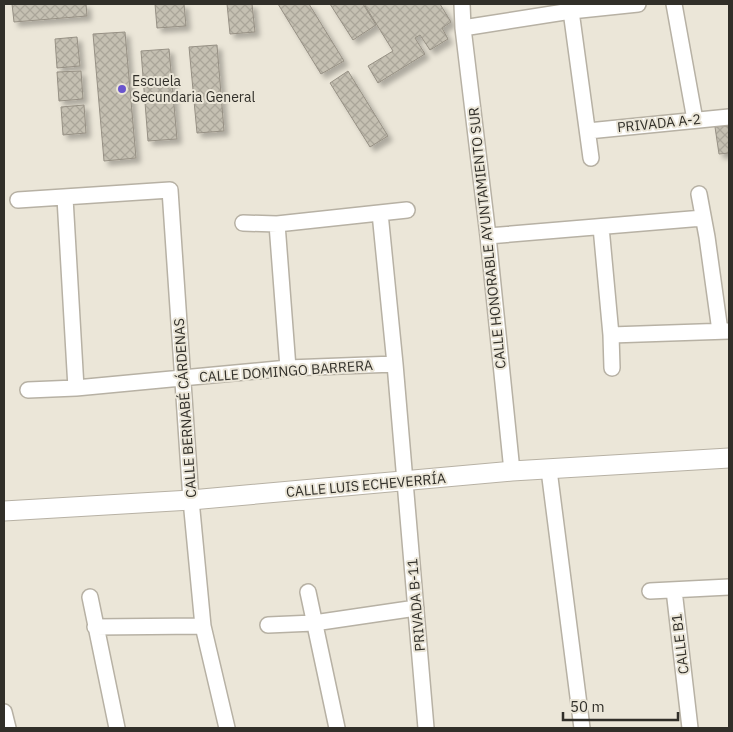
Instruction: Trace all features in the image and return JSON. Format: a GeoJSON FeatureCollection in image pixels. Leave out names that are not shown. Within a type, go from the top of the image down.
{"type":"FeatureCollection","features":[{"type":"Feature","properties":{"kind":"street","name":"CALLE HONORABLE AYUNTAMIENTO SUR"},"geometry":{"type":"LineString","coordinates":[[462,4],[463,28],[488,236],[512,471]]}},
{"type":"Feature","properties":{"kind":"street"},"geometry":{"type":"LineString","coordinates":[[463,28],[571,11],[638,4]]}},
{"type":"Feature","properties":{"kind":"street"},"geometry":{"type":"LineString","coordinates":[[674,4],[695,120]]}},
{"type":"Feature","properties":{"kind":"street"},"geometry":{"type":"LineString","coordinates":[[571,11],[591,158]]}},
{"type":"Feature","properties":{"kind":"street","name":"PRIVADA A-2"},"geometry":{"type":"LineString","coordinates":[[588,131],[729,117]]}},
{"type":"Feature","properties":{"kind":"street","name":"CALLE BERNABÉ CÁRDENAS"},"geometry":{"type":"LineString","coordinates":[[64,198],[170,190],[191,500],[203,626],[227,728]]}},
{"type":"Feature","properties":{"kind":"street"},"geometry":{"type":"LineString","coordinates":[[611,335],[725,331],[699,194]]}},
{"type":"Feature","properties":{"kind":"street"},"geometry":{"type":"LineString","coordinates":[[18,200],[64,198],[76,388]]}},
{"type":"Feature","properties":{"kind":"street"},"geometry":{"type":"LineString","coordinates":[[243,224],[277,224],[407,210]]}},
{"type":"Feature","properties":{"kind":"street"},"geometry":{"type":"LineString","coordinates":[[380,213],[395,364],[404,482]]}},
{"type":"Feature","properties":{"kind":"street"},"geometry":{"type":"LineString","coordinates":[[488,236],[703,218]]}},
{"type":"Feature","properties":{"kind":"street"},"geometry":{"type":"LineString","coordinates":[[277,224],[288,368]]}},
{"type":"Feature","properties":{"kind":"street"},"geometry":{"type":"LineString","coordinates":[[601,226],[611,335],[612,368]]}},
{"type":"Feature","properties":{"kind":"street","name":"CALLE DOMINGO BARRERA"},"geometry":{"type":"LineString","coordinates":[[28,390],[76,388],[288,368],[395,364]]}},
{"type":"Feature","properties":{"kind":"street","name":"CALLE LUIS ECHEVERRÍA"},"geometry":{"type":"LineString","coordinates":[[4,511],[191,500],[512,471],[729,458]]}},
{"type":"Feature","properties":{"kind":"street"},"geometry":{"type":"LineString","coordinates":[[549,470],[582,728]]}},
{"type":"Feature","properties":{"kind":"street","name":"PRIVADA B-11"},"geometry":{"type":"LineString","coordinates":[[404,482],[426,728]]}},
{"type":"Feature","properties":{"kind":"street"},"geometry":{"type":"LineString","coordinates":[[650,591],[729,587]]}},
{"type":"Feature","properties":{"kind":"street","name":"CALLE B1"},"geometry":{"type":"LineString","coordinates":[[674,590],[690,728]]}},
{"type":"Feature","properties":{"kind":"street"},"geometry":{"type":"LineString","coordinates":[[308,592],[337,728]]}},
{"type":"Feature","properties":{"kind":"street"},"geometry":{"type":"LineString","coordinates":[[90,597],[117,728]]}},
{"type":"Feature","properties":{"kind":"street"},"geometry":{"type":"LineString","coordinates":[[268,625],[314,623],[416,608]]}},
{"type":"Feature","properties":{"kind":"street"},"geometry":{"type":"LineString","coordinates":[[95,627],[203,626]]}},
{"type":"Feature","properties":{"kind":"street"},"geometry":{"type":"LineString","coordinates":[[4,712],[8,728]]}},
{"type":"Feature","properties":{"kind":"building"},"geometry":{"type":"Polygon","coordinates":[[[12,4],[86,4],[87,16],[14,22],[12,4]]]}},
{"type":"Feature","properties":{"kind":"building"},"geometry":{"type":"Polygon","coordinates":[[[155,4],[184,4],[186,26],[157,28],[155,4]]]}},
{"type":"Feature","properties":{"kind":"building"},"geometry":{"type":"Polygon","coordinates":[[[227,4],[252,4],[255,32],[230,34],[227,4]]]}},
{"type":"Feature","properties":{"kind":"building"},"geometry":{"type":"Polygon","coordinates":[[[278,4],[309,4],[344,61],[321,74],[278,4]]]}},
{"type":"Feature","properties":{"kind":"building"},"geometry":{"type":"Polygon","coordinates":[[[330,4],[363,4],[376,25],[353,40],[330,4]]]}},
{"type":"Feature","properties":{"kind":"building"},"geometry":{"type":"Polygon","coordinates":[[[364,4],[440,4],[451,22],[442,28],[448,39],[430,50],[420,35],[415,38],[425,54],[378,83],[368,66],[393,51],[364,4]]]}},
{"type":"Feature","properties":{"kind":"building"},"geometry":{"type":"Polygon","coordinates":[[[125,32],[136,158],[104,161],[93,34],[125,32]]]}},
{"type":"Feature","properties":{"kind":"building"},"geometry":{"type":"Polygon","coordinates":[[[77,37],[80,66],[57,68],[55,39],[77,37]]]}},
{"type":"Feature","properties":{"kind":"building"},"geometry":{"type":"Polygon","coordinates":[[[217,45],[224,131],[197,133],[189,47],[217,45]]]}},
{"type":"Feature","properties":{"kind":"building"},"geometry":{"type":"Polygon","coordinates":[[[169,49],[177,139],[148,141],[141,51],[169,49]]]}},
{"type":"Feature","properties":{"kind":"building"},"geometry":{"type":"Polygon","coordinates":[[[81,71],[83,99],[59,101],[57,72],[81,71]]]}},
{"type":"Feature","properties":{"kind":"building"},"geometry":{"type":"Polygon","coordinates":[[[348,71],[388,136],[370,147],[330,83],[348,71]]]}},
{"type":"Feature","properties":{"kind":"building"},"geometry":{"type":"Polygon","coordinates":[[[84,105],[86,133],[63,135],[61,107],[84,105]]]}},
{"type":"Feature","properties":{"kind":"building"},"geometry":{"type":"Polygon","coordinates":[[[729,126],[729,153],[719,154],[715,127],[729,126]]]}},
{"type":"Feature","properties":{"kind":"place","name":"Escuela Secundaria General"},"geometry":{"type":"Point","coordinates":[122,89]}}]}
